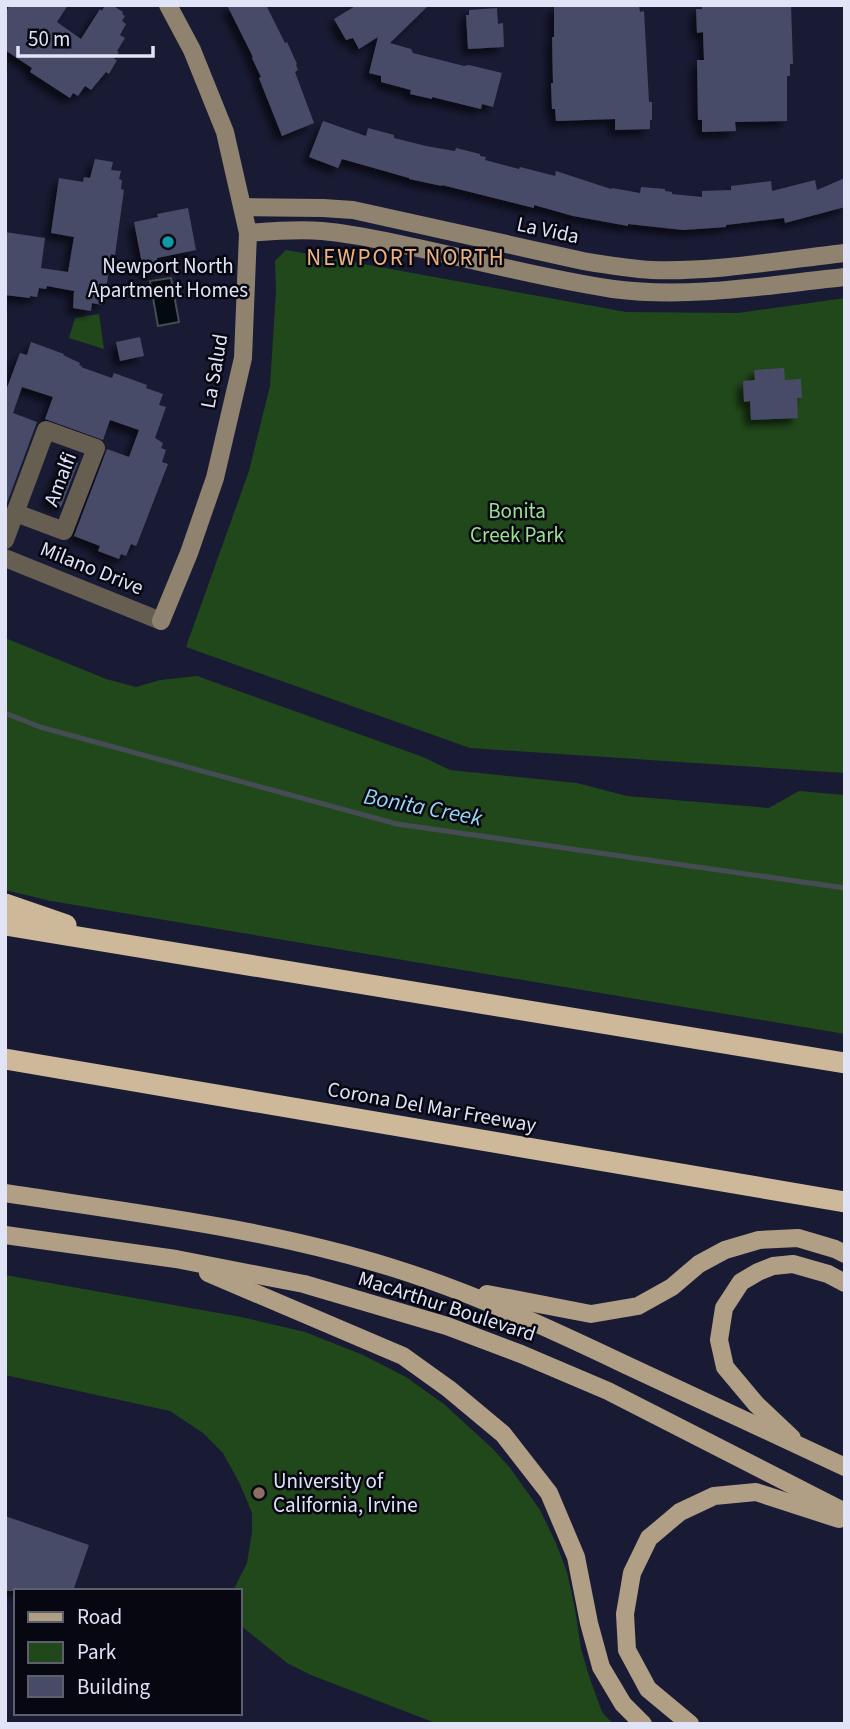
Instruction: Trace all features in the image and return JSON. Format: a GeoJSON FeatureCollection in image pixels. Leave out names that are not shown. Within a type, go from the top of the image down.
{"type":"FeatureCollection","features":[{"type":"Feature","properties":{"kind":"highway"},"geometry":{"type":"LineString","coordinates":[[5,904],[125,945]]}},
{"type":"Feature","properties":{"kind":"highway"},"geometry":{"type":"LineString","coordinates":[[5,925],[845,1063]]}},
{"type":"Feature","properties":{"kind":"highway","name":"Corona Del Mar Freeway"},"geometry":{"type":"LineString","coordinates":[[7,1060],[845,1202]]}},
{"type":"Feature","properties":{"kind":"main road","name":"MacArthur Boulevard"},"geometry":{"type":"LineString","coordinates":[[5,1193],[216,1225],[295,1241],[389,1267],[446,1286],[540,1324],[845,1467]]}},
{"type":"Feature","properties":{"kind":"main road","name":"MacArthur Boulevard"},"geometry":{"type":"LineString","coordinates":[[5,1235],[176,1259],[303,1284],[447,1326],[608,1391],[845,1512]]}},
{"type":"Feature","properties":{"kind":"main road"},"geometry":{"type":"LineString","coordinates":[[446,1286],[591,1314],[638,1306],[672,1287],[699,1264],[725,1250],[759,1240],[798,1238],[835,1248],[845,1254]]}},
{"type":"Feature","properties":{"kind":"main road"},"geometry":{"type":"LineString","coordinates":[[176,1259],[402,1356],[449,1389],[503,1434],[549,1493],[576,1557],[601,1667],[623,1704],[643,1724]]}},
{"type":"Feature","properties":{"kind":"main road"},"geometry":{"type":"LineString","coordinates":[[802,1447],[756,1404],[725,1367],[719,1340],[724,1308],[741,1282],[773,1266],[793,1264],[845,1283]]}},
{"type":"Feature","properties":{"kind":"main road"},"geometry":{"type":"LineString","coordinates":[[690,1724],[648,1689],[627,1650],[625,1614],[632,1573],[649,1538],[680,1512],[714,1496],[757,1492],[845,1520]]}},
{"type":"Feature","properties":{"kind":"street","name":"La Salud"},"geometry":{"type":"LineString","coordinates":[[161,621],[215,478],[243,358],[248,233],[225,132],[192,50],[168,5]]}},
{"type":"Feature","properties":{"kind":"street","name":"La Vida"},"geometry":{"type":"LineString","coordinates":[[243,207],[353,210],[583,261],[641,269],[714,269],[845,253]]}},
{"type":"Feature","properties":{"kind":"street"},"geometry":{"type":"LineString","coordinates":[[248,233],[320,231],[359,236],[558,280],[653,292],[714,292],[845,276]]}},
{"type":"Feature","properties":{"kind":"street","name":"Amalfi"},"geometry":{"type":"LineString","coordinates":[[5,540],[46,430],[96,448],[64,531],[16,513]]}},
{"type":"Feature","properties":{"kind":"street","name":"Milano Drive"},"geometry":{"type":"LineString","coordinates":[[5,558],[161,621]]}},
{"type":"Feature","properties":{"kind":"green space","name":"Bonita Creek Park"},"geometry":{"type":"Polygon","coordinates":[[[286,250],[626,312],[738,313],[845,298],[845,773],[470,748],[186,647],[249,471],[270,386],[276,291],[275,261],[286,250]]]}},
{"type":"Feature","properties":{"kind":"green space"},"geometry":{"type":"Polygon","coordinates":[[[99,314],[104,349],[69,338],[75,318],[99,314]]]}},
{"type":"Feature","properties":{"kind":"green space"},"geometry":{"type":"Polygon","coordinates":[[[5,638],[106,679],[136,687],[160,680],[197,676],[423,757],[450,770],[577,783],[627,796],[769,808],[799,791],[845,795],[845,1034],[51,901],[5,890],[5,638]]]}},
{"type":"Feature","properties":{"kind":"green space","name":"University of California, Irvine"},"geometry":{"type":"Polygon","coordinates":[[[5,1275],[241,1317],[305,1332],[363,1355],[406,1377],[445,1405],[494,1450],[540,1510],[567,1572],[581,1649],[590,1679],[602,1712],[613,1724],[438,1724],[311,1675],[287,1663],[242,1627],[242,1589],[234,1589],[247,1563],[252,1513],[223,1453],[203,1433],[170,1411],[5,1375],[5,1275]]]}},
{"type":"Feature","properties":{"kind":"shaded area"},"geometry":{"type":"Polygon","coordinates":[[[171,278],[179,322],[158,326],[150,281],[171,278]]]}},
{"type":"Feature","properties":{"kind":"building"},"geometry":{"type":"Polygon","coordinates":[[[10,5],[68,5],[57,22],[81,39],[105,5],[112,5],[123,12],[125,16],[122,21],[126,24],[120,35],[125,38],[109,74],[106,72],[91,90],[85,86],[78,96],[73,93],[70,98],[30,72],[32,68],[5,50],[5,13],[10,5]]]}},
{"type":"Feature","properties":{"kind":"building"},"geometry":{"type":"Polygon","coordinates":[[[227,5],[266,5],[297,64],[298,70],[295,72],[314,123],[282,136],[253,57],[227,5]]]}},
{"type":"Feature","properties":{"kind":"building"},"geometry":{"type":"Polygon","coordinates":[[[357,5],[429,5],[390,43],[411,49],[413,53],[502,73],[493,107],[482,104],[481,109],[410,94],[411,90],[381,82],[381,76],[369,73],[378,37],[359,49],[353,38],[346,40],[334,19],[357,5]]]}},
{"type":"Feature","properties":{"kind":"building"},"geometry":{"type":"Polygon","coordinates":[[[639,5],[640,12],[644,11],[649,102],[652,102],[650,129],[615,130],[615,119],[556,121],[555,109],[552,109],[551,83],[554,7],[639,5]]]}},
{"type":"Feature","properties":{"kind":"building"},"geometry":{"type":"Polygon","coordinates":[[[702,5],[791,5],[793,64],[790,64],[790,76],[787,76],[787,121],[735,122],[736,131],[702,132],[702,120],[698,120],[697,60],[704,60],[703,32],[697,33],[696,9],[702,9],[702,5]]]}},
{"type":"Feature","properties":{"kind":"building"},"geometry":{"type":"Polygon","coordinates":[[[497,8],[498,24],[503,23],[504,47],[468,49],[466,15],[469,15],[469,10],[497,8]]]}},
{"type":"Feature","properties":{"kind":"building"},"geometry":{"type":"Polygon","coordinates":[[[323,121],[366,136],[368,128],[426,146],[455,151],[456,148],[480,154],[486,157],[485,160],[519,169],[520,167],[555,176],[556,171],[611,189],[640,193],[641,187],[702,197],[702,191],[731,190],[731,186],[771,181],[772,191],[815,180],[817,190],[845,178],[845,207],[785,223],[784,218],[683,230],[628,226],[573,216],[534,205],[534,208],[409,179],[342,159],[338,168],[309,157],[323,121]]]}},
{"type":"Feature","properties":{"kind":"building"},"geometry":{"type":"Polygon","coordinates":[[[95,159],[113,162],[111,170],[121,171],[119,179],[122,180],[121,189],[124,190],[115,255],[111,254],[102,305],[92,303],[91,311],[73,308],[74,291],[47,286],[46,289],[39,288],[37,297],[5,295],[5,232],[45,238],[41,268],[68,272],[74,237],[51,233],[59,178],[83,182],[84,177],[90,178],[95,159]]]}},
{"type":"Feature","properties":{"kind":"building","name":"Newport North Apartment Homes"},"geometry":{"type":"Polygon","coordinates":[[[188,208],[196,250],[157,258],[159,271],[144,274],[134,222],[188,208]]]}},
{"type":"Feature","properties":{"kind":"building"},"geometry":{"type":"Polygon","coordinates":[[[140,337],[144,356],[120,361],[116,342],[140,337]]]}},
{"type":"Feature","properties":{"kind":"building"},"geometry":{"type":"Polygon","coordinates":[[[31,342],[64,354],[80,363],[81,367],[112,378],[114,373],[163,394],[159,405],[166,407],[155,438],[163,443],[161,448],[166,450],[162,462],[168,464],[136,546],[131,544],[126,556],[121,554],[119,559],[98,551],[100,546],[74,536],[107,449],[129,457],[139,430],[110,420],[103,440],[45,419],[53,397],[22,387],[13,413],[37,422],[5,503],[5,393],[20,353],[27,355],[31,342]]]}},
{"type":"Feature","properties":{"kind":"building"},"geometry":{"type":"Polygon","coordinates":[[[784,368],[785,380],[801,379],[802,398],[797,398],[798,418],[751,420],[750,401],[744,402],[743,381],[755,380],[754,370],[784,368]]]}},
{"type":"Feature","properties":{"kind":"building"},"geometry":{"type":"Polygon","coordinates":[[[64,458],[78,463],[61,507],[47,501],[64,458]]]}},
{"type":"Feature","properties":{"kind":"building"},"geometry":{"type":"Polygon","coordinates":[[[5,1516],[89,1545],[74,1589],[5,1591],[5,1516]]]}},
{"type":"Feature","properties":{"kind":"waterway","name":"Bonita Creek"},"geometry":{"type":"LineString","coordinates":[[5,713],[40,727],[397,824],[845,888]]}},
{"type":"Feature","properties":{"kind":"place","name":"Newport North Apartment Homes"},"geometry":{"type":"Point","coordinates":[168,242]}},
{"type":"Feature","properties":{"kind":"place","name":"University of California, Irvine"},"geometry":{"type":"Point","coordinates":[259,1493]}},
{"type":"Feature","properties":{"kind":"district","name":"NEWPORT NORTH"},"geometry":{"type":"Point","coordinates":[406,257]}}]}
